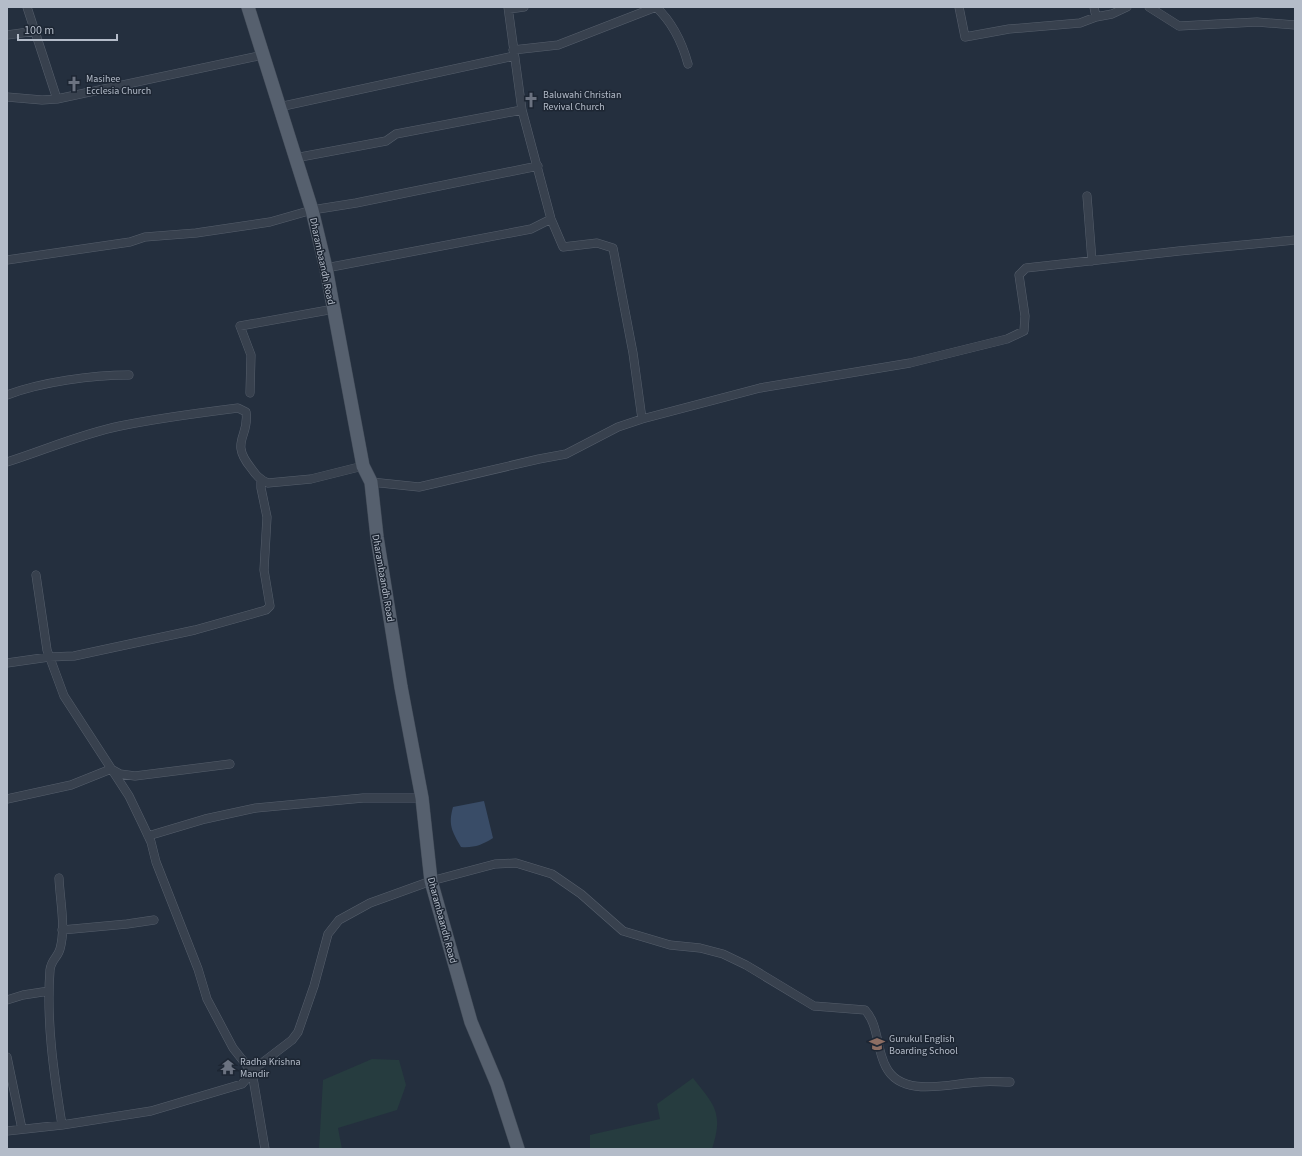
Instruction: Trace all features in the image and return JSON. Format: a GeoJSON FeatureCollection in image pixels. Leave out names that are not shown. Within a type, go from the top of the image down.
{"type":"FeatureCollection","features":[{"type":"Feature","properties":{"kind":"main road","name":"Dharambaandh Road"},"geometry":{"type":"LineString","coordinates":[[248,7],[312,210],[326,268],[363,466],[371,482],[376,537],[401,687],[422,798],[431,881],[472,1022],[497,1084],[518,1149]]}},
{"type":"Feature","properties":{"kind":"street"},"geometry":{"type":"LineString","coordinates":[[27,7],[57,99]]}},
{"type":"Feature","properties":{"kind":"street"},"geometry":{"type":"LineString","coordinates":[[524,7],[508,8],[513,53],[522,110],[551,219],[563,247],[597,243],[612,248],[633,352],[642,419]]}},
{"type":"Feature","properties":{"kind":"street"},"geometry":{"type":"LineString","coordinates":[[279,107],[513,53],[558,45],[656,7],[667,17],[679,37],[688,64]]}},
{"type":"Feature","properties":{"kind":"street"},"geometry":{"type":"LineString","coordinates":[[959,7],[965,37],[1009,29],[1080,23],[1096,17],[1112,14],[1127,7]]}},
{"type":"Feature","properties":{"kind":"street"},"geometry":{"type":"LineString","coordinates":[[1094,7],[1096,17]]}},
{"type":"Feature","properties":{"kind":"street"},"geometry":{"type":"LineString","coordinates":[[1149,7],[1179,26],[1257,22],[1295,25]]}},
{"type":"Feature","properties":{"kind":"street"},"geometry":{"type":"LineString","coordinates":[[7,35],[36,31]]}},
{"type":"Feature","properties":{"kind":"street"},"geometry":{"type":"LineString","coordinates":[[7,97],[42,100],[57,99],[263,55]]}},
{"type":"Feature","properties":{"kind":"street"},"geometry":{"type":"LineString","coordinates":[[295,158],[386,141],[396,134],[522,110]]}},
{"type":"Feature","properties":{"kind":"street"},"geometry":{"type":"LineString","coordinates":[[7,260],[130,242],[145,236],[196,232],[270,222],[312,210],[364,202],[538,166]]}},
{"type":"Feature","properties":{"kind":"street"},"geometry":{"type":"LineString","coordinates":[[1087,196],[1092,261]]}},
{"type":"Feature","properties":{"kind":"street"},"geometry":{"type":"LineString","coordinates":[[326,268],[531,229],[551,219]]}},
{"type":"Feature","properties":{"kind":"street"},"geometry":{"type":"LineString","coordinates":[[371,482],[420,487],[566,454],[618,427],[642,419],[760,388],[910,363],[1007,340],[1024,331],[1025,327],[1019,276],[1026,268],[1295,240]]}},
{"type":"Feature","properties":{"kind":"street"},"geometry":{"type":"LineString","coordinates":[[250,393],[251,355],[240,326],[334,309]]}},
{"type":"Feature","properties":{"kind":"street"},"geometry":{"type":"LineString","coordinates":[[7,395],[39,385],[106,375],[128,375]]}},
{"type":"Feature","properties":{"kind":"street"},"geometry":{"type":"LineString","coordinates":[[7,462],[87,435],[119,426],[238,408],[246,412],[247,417],[240,451],[244,459],[261,480],[268,482],[310,479],[363,466]]}},
{"type":"Feature","properties":{"kind":"street"},"geometry":{"type":"LineString","coordinates":[[7,663],[49,657],[74,656],[196,630],[266,610],[270,606],[264,570],[267,517],[261,488],[261,480]]}},
{"type":"Feature","properties":{"kind":"street"},"geometry":{"type":"LineString","coordinates":[[36,575],[49,657],[64,696],[128,796],[148,836],[156,862],[198,969],[207,998],[233,1048],[252,1072],[265,1149]]}},
{"type":"Feature","properties":{"kind":"street"},"geometry":{"type":"LineString","coordinates":[[7,800],[71,784],[111,769],[120,774],[135,776],[230,764]]}},
{"type":"Feature","properties":{"kind":"street"},"geometry":{"type":"LineString","coordinates":[[148,836],[205,819],[256,808],[363,798],[422,798]]}},
{"type":"Feature","properties":{"kind":"street"},"geometry":{"type":"LineString","coordinates":[[7,1131],[62,1125],[151,1111],[242,1084],[252,1072],[292,1040],[298,1032],[314,986],[328,934],[339,920],[370,902],[431,881],[495,864],[516,863],[552,874],[581,894],[623,931],[670,945],[700,948],[723,954],[746,965],[814,1006],[864,1010],[871,1017],[885,1066],[894,1079],[901,1082],[927,1086],[978,1082],[1010,1082]]}},
{"type":"Feature","properties":{"kind":"street"},"geometry":{"type":"LineString","coordinates":[[59,878],[62,930],[60,948],[50,968],[49,991],[57,1089],[62,1125]]}},
{"type":"Feature","properties":{"kind":"street"},"geometry":{"type":"LineString","coordinates":[[62,930],[154,920]]}},
{"type":"Feature","properties":{"kind":"street"},"geometry":{"type":"LineString","coordinates":[[7,1000],[23,995],[49,991]]}},
{"type":"Feature","properties":{"kind":"street"},"geometry":{"type":"LineString","coordinates":[[7,1057],[22,1129]]}},
{"type":"Feature","properties":{"kind":"green space"},"geometry":{"type":"Polygon","coordinates":[[[372,1059],[399,1060],[406,1085],[397,1110],[338,1128],[342,1149],[319,1149],[323,1080],[372,1059]]]}},
{"type":"Feature","properties":{"kind":"green space"},"geometry":{"type":"Polygon","coordinates":[[[693,1078],[707,1095],[717,1117],[717,1126],[712,1149],[590,1149],[590,1135],[660,1119],[657,1104],[693,1078]]]}},
{"type":"Feature","properties":{"kind":"water"},"geometry":{"type":"Polygon","coordinates":[[[484,801],[493,838],[478,846],[461,847],[455,837],[451,823],[453,807],[484,801]]]}},
{"type":"Feature","properties":{"kind":"place","name":"Masihee Ecclesia Church"},"geometry":{"type":"Point","coordinates":[74,84]}},
{"type":"Feature","properties":{"kind":"place","name":"Baluwahi Christian Revival Church"},"geometry":{"type":"Point","coordinates":[531,100]}},
{"type":"Feature","properties":{"kind":"place","name":"Gurukul English Boarding School"},"geometry":{"type":"Point","coordinates":[877,1044]}},
{"type":"Feature","properties":{"kind":"place","name":"Radha Krishna Mandir"},"geometry":{"type":"Point","coordinates":[228,1067]}}]}
